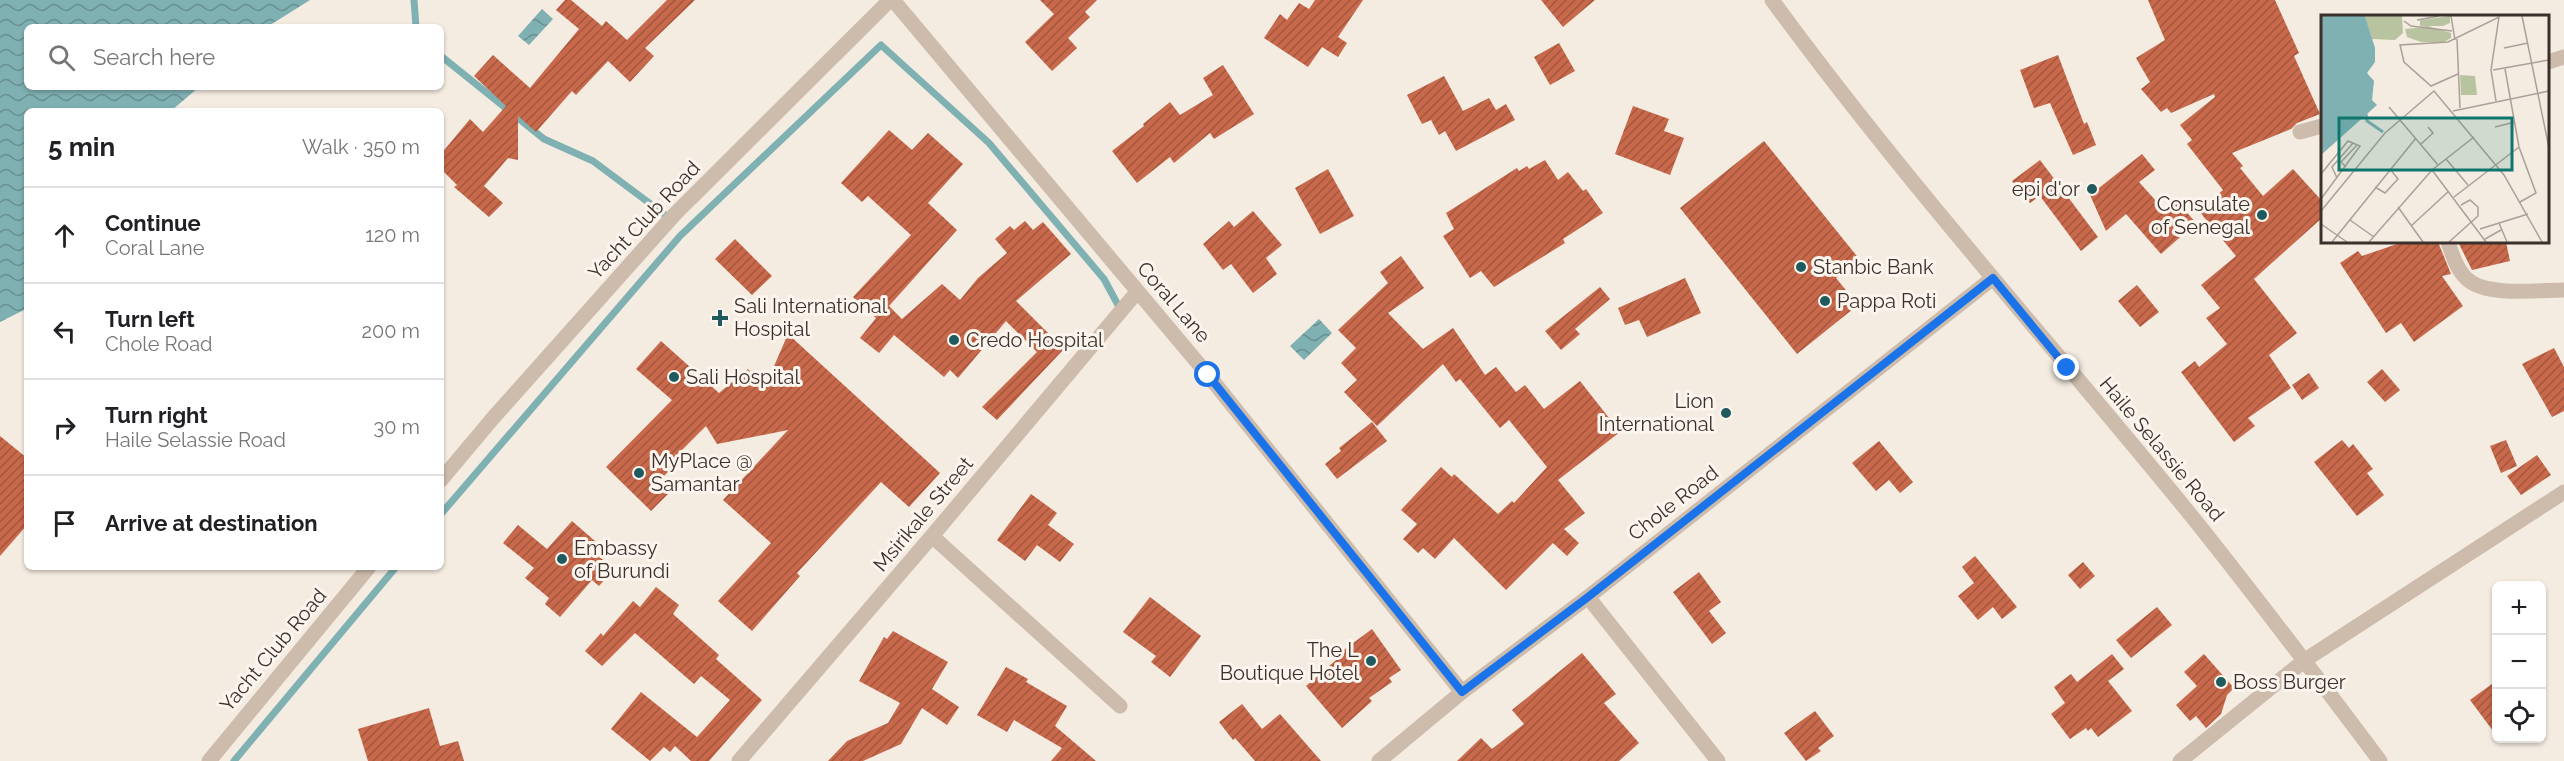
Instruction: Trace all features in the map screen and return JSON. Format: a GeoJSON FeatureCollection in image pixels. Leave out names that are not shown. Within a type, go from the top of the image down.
{"type":"FeatureCollection","features":[{"type":"Feature","properties":{"kind":"street","name":"Coral Lane"},"geometry":{"type":"LineString","coordinates":[[892,0],[1215,383],[1462,692]]}},
{"type":"Feature","properties":{"kind":"street","name":"Yacht Club Road"},"geometry":{"type":"LineString","coordinates":[[444,476],[669,220],[892,0]]}},
{"type":"Feature","properties":{"kind":"street","name":"Haile Selassie Road"},"geometry":{"type":"LineString","coordinates":[[1772,0],[1818,64],[2198,524],[2305,660],[2380,761]]}},
{"type":"Feature","properties":{"kind":"street"},"geometry":{"type":"LineString","coordinates":[[2549,61],[2564,57]]}},
{"type":"Feature","properties":{"kind":"street"},"geometry":{"type":"LineString","coordinates":[[2301,132],[2321,126]]}},
{"type":"Feature","properties":{"kind":"street"},"geometry":{"type":"LineString","coordinates":[[2448,243],[2463,275],[2475,284],[2499,290],[2564,290]]}},
{"type":"Feature","properties":{"kind":"street","name":"Chole Road"},"geometry":{"type":"LineString","coordinates":[[1379,761],[1462,692],[1588,597],[1993,278]]}},
{"type":"Feature","properties":{"kind":"street","name":"Msirikale Street"},"geometry":{"type":"LineString","coordinates":[[739,761],[933,536],[1137,292]]}},
{"type":"Feature","properties":{"kind":"street"},"geometry":{"type":"LineString","coordinates":[[2180,761],[2305,660],[2564,492]]}},
{"type":"Feature","properties":{"kind":"street"},"geometry":{"type":"LineString","coordinates":[[933,536],[1120,706]]}},
{"type":"Feature","properties":{"kind":"street","name":"Yacht Club Road"},"geometry":{"type":"LineString","coordinates":[[209,761],[367,570]]}},
{"type":"Feature","properties":{"kind":"street"},"geometry":{"type":"LineString","coordinates":[[1588,597],[1718,761]]}},
{"type":"Feature","properties":{"kind":"water"},"geometry":{"type":"Polygon","coordinates":[[[0,0],[310,0],[272,24],[24,24],[24,90],[196,90],[174,108],[24,108],[24,310],[0,322],[0,0]]]}},
{"type":"Feature","properties":{"kind":"water"},"geometry":{"type":"Polygon","coordinates":[[[542,9],[553,19],[529,45],[518,36],[542,9]]]}},
{"type":"Feature","properties":{"kind":"water"},"geometry":{"type":"Polygon","coordinates":[[[1319,319],[1332,333],[1304,360],[1290,346],[1319,319]]]}},
{"type":"Feature","properties":{"kind":"building"},"geometry":{"type":"Polygon","coordinates":[[[565,0],[571,0],[602,26],[606,21],[627,40],[667,0],[695,0],[645,48],[654,56],[630,82],[608,61],[576,95],[572,91],[536,132],[518,116],[518,160],[508,158],[484,186],[503,203],[489,217],[454,187],[457,185],[444,172],[444,150],[470,119],[483,132],[506,106],[474,76],[493,55],[530,88],[579,29],[556,10],[565,0]]]}},
{"type":"Feature","properties":{"kind":"building"},"geometry":{"type":"Polygon","coordinates":[[[1040,0],[1097,0],[1085,12],[1090,17],[1068,38],[1077,48],[1052,71],[1025,42],[1054,14],[1040,0]]]}},
{"type":"Feature","properties":{"kind":"building"},"geometry":{"type":"Polygon","coordinates":[[[1315,0],[1363,0],[1338,37],[1347,43],[1338,57],[1322,47],[1308,67],[1264,38],[1280,14],[1287,20],[1299,3],[1309,9],[1315,0]]]}},
{"type":"Feature","properties":{"kind":"building"},"geometry":{"type":"Polygon","coordinates":[[[1541,0],[1595,0],[1563,27],[1541,0]]]}},
{"type":"Feature","properties":{"kind":"building"},"geometry":{"type":"Polygon","coordinates":[[[2148,0],[2275,0],[2299,53],[2294,56],[2320,114],[2297,123],[2291,129],[2232,153],[2243,166],[2240,168],[2263,196],[2293,169],[2321,200],[2321,219],[2254,279],[2297,333],[2269,355],[2291,388],[2248,418],[2255,426],[2234,442],[2181,372],[2195,361],[2199,367],[2227,344],[2206,318],[2220,308],[2201,285],[2236,256],[2199,211],[2223,190],[2187,144],[2192,140],[2180,125],[2215,97],[2214,94],[2171,113],[2167,108],[2161,112],[2141,89],[2150,82],[2136,58],[2165,40],[2148,0]]]}},
{"type":"Feature","properties":{"kind":"building"},"geometry":{"type":"Polygon","coordinates":[[[1559,43],[1575,71],[1550,85],[1534,57],[1559,43]]]}},
{"type":"Feature","properties":{"kind":"building"},"geometry":{"type":"Polygon","coordinates":[[[2058,55],[2084,124],[2087,122],[2096,145],[2073,155],[2050,103],[2034,108],[2020,70],[2058,55]]]}},
{"type":"Feature","properties":{"kind":"building"},"geometry":{"type":"Polygon","coordinates":[[[1223,65],[1254,114],[1214,139],[1210,133],[1174,163],[1170,157],[1137,183],[1112,151],[1170,102],[1180,115],[1213,95],[1203,78],[1223,65]]]}},
{"type":"Feature","properties":{"kind":"building"},"geometry":{"type":"Polygon","coordinates":[[[1444,76],[1463,111],[1489,98],[1496,110],[1506,104],[1515,120],[1456,151],[1445,131],[1439,135],[1431,120],[1422,124],[1407,95],[1444,76]]]}},
{"type":"Feature","properties":{"kind":"building"},"geometry":{"type":"Polygon","coordinates":[[[1633,106],[1669,119],[1664,131],[1684,138],[1670,175],[1615,154],[1633,106]]]}},
{"type":"Feature","properties":{"kind":"building"},"geometry":{"type":"Polygon","coordinates":[[[889,130],[912,150],[928,133],[963,164],[928,203],[957,230],[889,306],[902,319],[942,284],[960,300],[978,278],[1007,253],[995,239],[1010,226],[1014,230],[1025,221],[1033,230],[1043,222],[1071,254],[1016,301],[1064,349],[997,420],[982,407],[1037,352],[1006,321],[958,378],[950,370],[944,377],[894,335],[879,353],[860,338],[876,318],[853,297],[911,235],[868,196],[862,202],[841,183],[889,130]]]}},
{"type":"Feature","properties":{"kind":"building"},"geometry":{"type":"Polygon","coordinates":[[[1764,141],[1860,260],[1836,278],[1858,305],[1797,354],[1680,208],[1764,141]]]}},
{"type":"Feature","properties":{"kind":"building"},"geometry":{"type":"Polygon","coordinates":[[[2142,154],[2155,170],[2139,182],[2165,211],[2177,201],[2196,223],[2161,254],[2126,214],[2106,231],[2090,195],[2142,154]]]}},
{"type":"Feature","properties":{"kind":"building"},"geometry":{"type":"Polygon","coordinates":[[[1545,160],[1558,180],[1568,172],[1583,191],[1586,189],[1603,213],[1563,239],[1565,243],[1494,287],[1481,271],[1470,278],[1443,236],[1454,229],[1446,213],[1517,168],[1519,171],[1527,166],[1529,169],[1545,160]]]}},
{"type":"Feature","properties":{"kind":"building"},"geometry":{"type":"Polygon","coordinates":[[[2040,160],[2098,237],[2081,251],[2040,196],[2030,203],[2012,181],[2040,160]]]}},
{"type":"Feature","properties":{"kind":"building"},"geometry":{"type":"Polygon","coordinates":[[[1328,169],[1354,216],[1320,234],[1295,188],[1328,169]]]}},
{"type":"Feature","properties":{"kind":"building"},"geometry":{"type":"Polygon","coordinates":[[[1253,211],[1282,245],[1266,258],[1277,274],[1253,293],[1231,264],[1223,270],[1203,244],[1229,221],[1234,227],[1253,211]]]}},
{"type":"Feature","properties":{"kind":"building"},"geometry":{"type":"Polygon","coordinates":[[[735,239],[772,276],[752,295],[715,259],[735,239]]]}},
{"type":"Feature","properties":{"kind":"building"},"geometry":{"type":"Polygon","coordinates":[[[2400,243],[2438,243],[2451,274],[2442,276],[2463,306],[2414,342],[2401,323],[2386,333],[2340,263],[2358,251],[2362,256],[2400,243]]]}},
{"type":"Feature","properties":{"kind":"building"},"geometry":{"type":"Polygon","coordinates":[[[2458,243],[2506,243],[2510,261],[2472,270],[2458,243]]]}},
{"type":"Feature","properties":{"kind":"building"},"geometry":{"type":"Polygon","coordinates":[[[1401,256],[1424,288],[1388,313],[1423,349],[1453,328],[1485,375],[1496,367],[1516,392],[1525,385],[1544,409],[1580,381],[1620,432],[1558,480],[1585,513],[1564,529],[1579,543],[1567,556],[1553,543],[1506,590],[1454,538],[1435,559],[1423,548],[1418,553],[1403,539],[1417,524],[1401,510],[1441,467],[1452,477],[1454,474],[1498,514],[1512,501],[1514,503],[1547,467],[1509,420],[1500,428],[1460,379],[1456,382],[1443,364],[1377,426],[1344,392],[1357,380],[1341,363],[1356,348],[1338,330],[1388,283],[1380,272],[1401,256]]]}},
{"type":"Feature","properties":{"kind":"building"},"geometry":{"type":"Polygon","coordinates":[[[1685,278],[1701,313],[1647,337],[1639,320],[1625,325],[1618,308],[1685,278]]]}},
{"type":"Feature","properties":{"kind":"building"},"geometry":{"type":"Polygon","coordinates":[[[2137,285],[2159,312],[2140,327],[2118,301],[2137,285]]]}},
{"type":"Feature","properties":{"kind":"building"},"geometry":{"type":"Polygon","coordinates":[[[1600,287],[1610,299],[1575,329],[1580,334],[1561,350],[1545,331],[1600,287]]]}},
{"type":"Feature","properties":{"kind":"building"},"geometry":{"type":"Polygon","coordinates":[[[788,334],[940,473],[909,507],[881,482],[797,573],[800,576],[752,631],[718,601],[771,543],[723,500],[788,430],[717,444],[706,426],[676,456],[680,460],[660,480],[671,491],[651,511],[606,467],[672,400],[636,369],[661,341],[719,393],[748,369],[764,389],[788,334]]]}},
{"type":"Feature","properties":{"kind":"building"},"geometry":{"type":"Polygon","coordinates":[[[2554,348],[2564,367],[2564,411],[2552,417],[2522,364],[2554,348]]]}},
{"type":"Feature","properties":{"kind":"building"},"geometry":{"type":"Polygon","coordinates":[[[2382,369],[2400,390],[2385,402],[2367,382],[2382,369]]]}},
{"type":"Feature","properties":{"kind":"building"},"geometry":{"type":"Polygon","coordinates":[[[2309,373],[2319,388],[2302,400],[2292,385],[2309,373]]]}},
{"type":"Feature","properties":{"kind":"building"},"geometry":{"type":"Polygon","coordinates":[[[1372,422],[1387,441],[1337,479],[1325,464],[1341,451],[1339,448],[1372,422]]]}},
{"type":"Feature","properties":{"kind":"building"},"geometry":{"type":"Polygon","coordinates":[[[0,436],[24,456],[24,528],[0,556],[0,436]]]}},
{"type":"Feature","properties":{"kind":"building"},"geometry":{"type":"Polygon","coordinates":[[[2342,440],[2349,448],[2353,444],[2373,469],[2367,473],[2384,495],[2357,516],[2314,462],[2342,440]]]}},
{"type":"Feature","properties":{"kind":"building"},"geometry":{"type":"Polygon","coordinates":[[[2506,440],[2517,466],[2501,473],[2490,446],[2506,440]]]}},
{"type":"Feature","properties":{"kind":"building"},"geometry":{"type":"Polygon","coordinates":[[[1879,441],[1913,482],[1900,493],[1889,480],[1876,491],[1852,463],[1879,441]]]}},
{"type":"Feature","properties":{"kind":"building"},"geometry":{"type":"Polygon","coordinates":[[[2537,455],[2551,475],[2521,495],[2507,476],[2537,455]]]}},
{"type":"Feature","properties":{"kind":"building"},"geometry":{"type":"Polygon","coordinates":[[[1031,494],[1057,513],[1048,525],[1074,544],[1060,562],[1037,545],[1025,561],[997,540],[1031,494]]]}},
{"type":"Feature","properties":{"kind":"building"},"geometry":{"type":"Polygon","coordinates":[[[572,521],[603,548],[597,555],[614,569],[599,586],[592,580],[560,617],[545,604],[549,598],[525,578],[534,568],[503,543],[518,525],[547,549],[572,521]]]}},
{"type":"Feature","properties":{"kind":"building"},"geometry":{"type":"Polygon","coordinates":[[[1975,556],[2017,607],[2002,619],[1993,607],[1978,620],[1958,596],[1974,583],[1962,567],[1975,556]]]}},
{"type":"Feature","properties":{"kind":"building"},"geometry":{"type":"Polygon","coordinates":[[[2083,562],[2095,576],[2080,589],[2068,575],[2083,562]]]}},
{"type":"Feature","properties":{"kind":"building"},"geometry":{"type":"Polygon","coordinates":[[[1699,572],[1721,602],[1709,611],[1726,633],[1712,644],[1673,592],[1699,572]]]}},
{"type":"Feature","properties":{"kind":"building"},"geometry":{"type":"Polygon","coordinates":[[[656,587],[679,605],[673,614],[719,655],[716,659],[762,700],[709,761],[691,761],[675,746],[670,752],[664,747],[650,761],[611,729],[641,692],[697,737],[730,700],[701,676],[694,684],[635,633],[602,666],[585,651],[601,633],[603,636],[633,601],[640,607],[656,587]]]}},
{"type":"Feature","properties":{"kind":"building"},"geometry":{"type":"Polygon","coordinates":[[[1150,597],[1201,636],[1170,677],[1151,662],[1156,656],[1123,632],[1150,597]]]}},
{"type":"Feature","properties":{"kind":"building"},"geometry":{"type":"Polygon","coordinates":[[[2157,607],[2172,625],[2131,658],[2116,640],[2157,607]]]}},
{"type":"Feature","properties":{"kind":"building"},"geometry":{"type":"Polygon","coordinates":[[[1372,629],[1401,670],[1389,678],[1392,682],[1369,698],[1372,701],[1342,728],[1306,686],[1343,654],[1341,652],[1372,629]]]}},
{"type":"Feature","properties":{"kind":"building"},"geometry":{"type":"Polygon","coordinates":[[[893,631],[948,662],[932,689],[959,707],[947,725],[922,708],[901,744],[863,761],[828,761],[847,741],[888,723],[900,703],[859,681],[884,637],[887,639],[893,631]]]}},
{"type":"Feature","properties":{"kind":"building"},"geometry":{"type":"Polygon","coordinates":[[[1582,653],[1616,694],[1604,703],[1639,743],[1619,761],[1457,761],[1481,738],[1492,749],[1524,724],[1512,710],[1582,653]]]}},
{"type":"Feature","properties":{"kind":"building"},"geometry":{"type":"Polygon","coordinates":[[[2112,654],[2124,669],[2108,681],[2132,711],[2098,737],[2091,728],[2088,731],[2086,728],[2070,739],[2051,714],[2065,703],[2054,687],[2071,674],[2077,682],[2112,654]]]}},
{"type":"Feature","properties":{"kind":"building"},"geometry":{"type":"Polygon","coordinates":[[[2204,654],[2234,688],[2227,695],[2221,714],[2206,728],[2196,716],[2190,721],[2176,705],[2197,686],[2184,672],[2204,654]]]}},
{"type":"Feature","properties":{"kind":"building"},"geometry":{"type":"Polygon","coordinates":[[[1006,667],[1028,679],[1026,682],[1067,706],[1055,726],[1096,761],[1051,761],[1062,748],[1014,720],[1007,732],[977,715],[1006,667]]]}},
{"type":"Feature","properties":{"kind":"building"},"geometry":{"type":"Polygon","coordinates":[[[2492,684],[2492,730],[2470,700],[2492,684]]]}},
{"type":"Feature","properties":{"kind":"building"},"geometry":{"type":"Polygon","coordinates":[[[1242,704],[1262,729],[1280,714],[1321,761],[1255,761],[1235,738],[1233,740],[1219,722],[1242,704]]]}},
{"type":"Feature","properties":{"kind":"building"},"geometry":{"type":"Polygon","coordinates":[[[429,708],[440,746],[458,741],[464,761],[368,761],[358,729],[429,708]]]}},
{"type":"Feature","properties":{"kind":"building"},"geometry":{"type":"Polygon","coordinates":[[[1815,711],[1834,736],[1818,748],[1821,751],[1806,761],[1784,733],[1815,711]]]}},
{"type":"Feature","properties":{"kind":"waterway"},"geometry":{"type":"LineString","coordinates":[[414,0],[416,24]]}},
{"type":"Feature","properties":{"kind":"waterway"},"geometry":{"type":"LineString","coordinates":[[444,511],[680,236],[881,45],[989,143],[1104,279],[1118,305]]}},
{"type":"Feature","properties":{"kind":"waterway"},"geometry":{"type":"LineString","coordinates":[[444,58],[544,139],[593,161],[664,214]]}},
{"type":"Feature","properties":{"kind":"waterway"},"geometry":{"type":"LineString","coordinates":[[234,761],[393,570]]}},
{"type":"Feature","properties":{"kind":"place","name":"epi d'or"},"geometry":{"type":"Point","coordinates":[2092,189]}},
{"type":"Feature","properties":{"kind":"place","name":"Consulate of Senegal"},"geometry":{"type":"Point","coordinates":[2262,215]}},
{"type":"Feature","properties":{"kind":"place","name":"Stanbic Bank"},"geometry":{"type":"Point","coordinates":[1801,267]}},
{"type":"Feature","properties":{"kind":"place","name":"Pappa Roti"},"geometry":{"type":"Point","coordinates":[1825,301]}},
{"type":"Feature","properties":{"kind":"place","name":"Sali International Hospital"},"geometry":{"type":"Point","coordinates":[720,318]}},
{"type":"Feature","properties":{"kind":"place","name":"Credo Hospital"},"geometry":{"type":"Point","coordinates":[954,340]}},
{"type":"Feature","properties":{"kind":"place","name":"Sali Hospital"},"geometry":{"type":"Point","coordinates":[674,377]}},
{"type":"Feature","properties":{"kind":"place","name":"Lion International"},"geometry":{"type":"Point","coordinates":[1726,413]}},
{"type":"Feature","properties":{"kind":"place","name":"MyPlace @ Samantar"},"geometry":{"type":"Point","coordinates":[639,473]}},
{"type":"Feature","properties":{"kind":"place","name":"Embassy of Burundi"},"geometry":{"type":"Point","coordinates":[562,559]}},
{"type":"Feature","properties":{"kind":"place","name":"The L Boutique Hotel"},"geometry":{"type":"Point","coordinates":[1371,661]}},
{"type":"Feature","properties":{"kind":"place","name":"Boss Burger"},"geometry":{"type":"Point","coordinates":[2221,682]}},
{"type":"Feature","properties":{"kind":"route"},"geometry":{"type":"LineString","coordinates":[[1208,375],[1462,692],[1588,597],[1993,278],[2067,368]]}}]}
